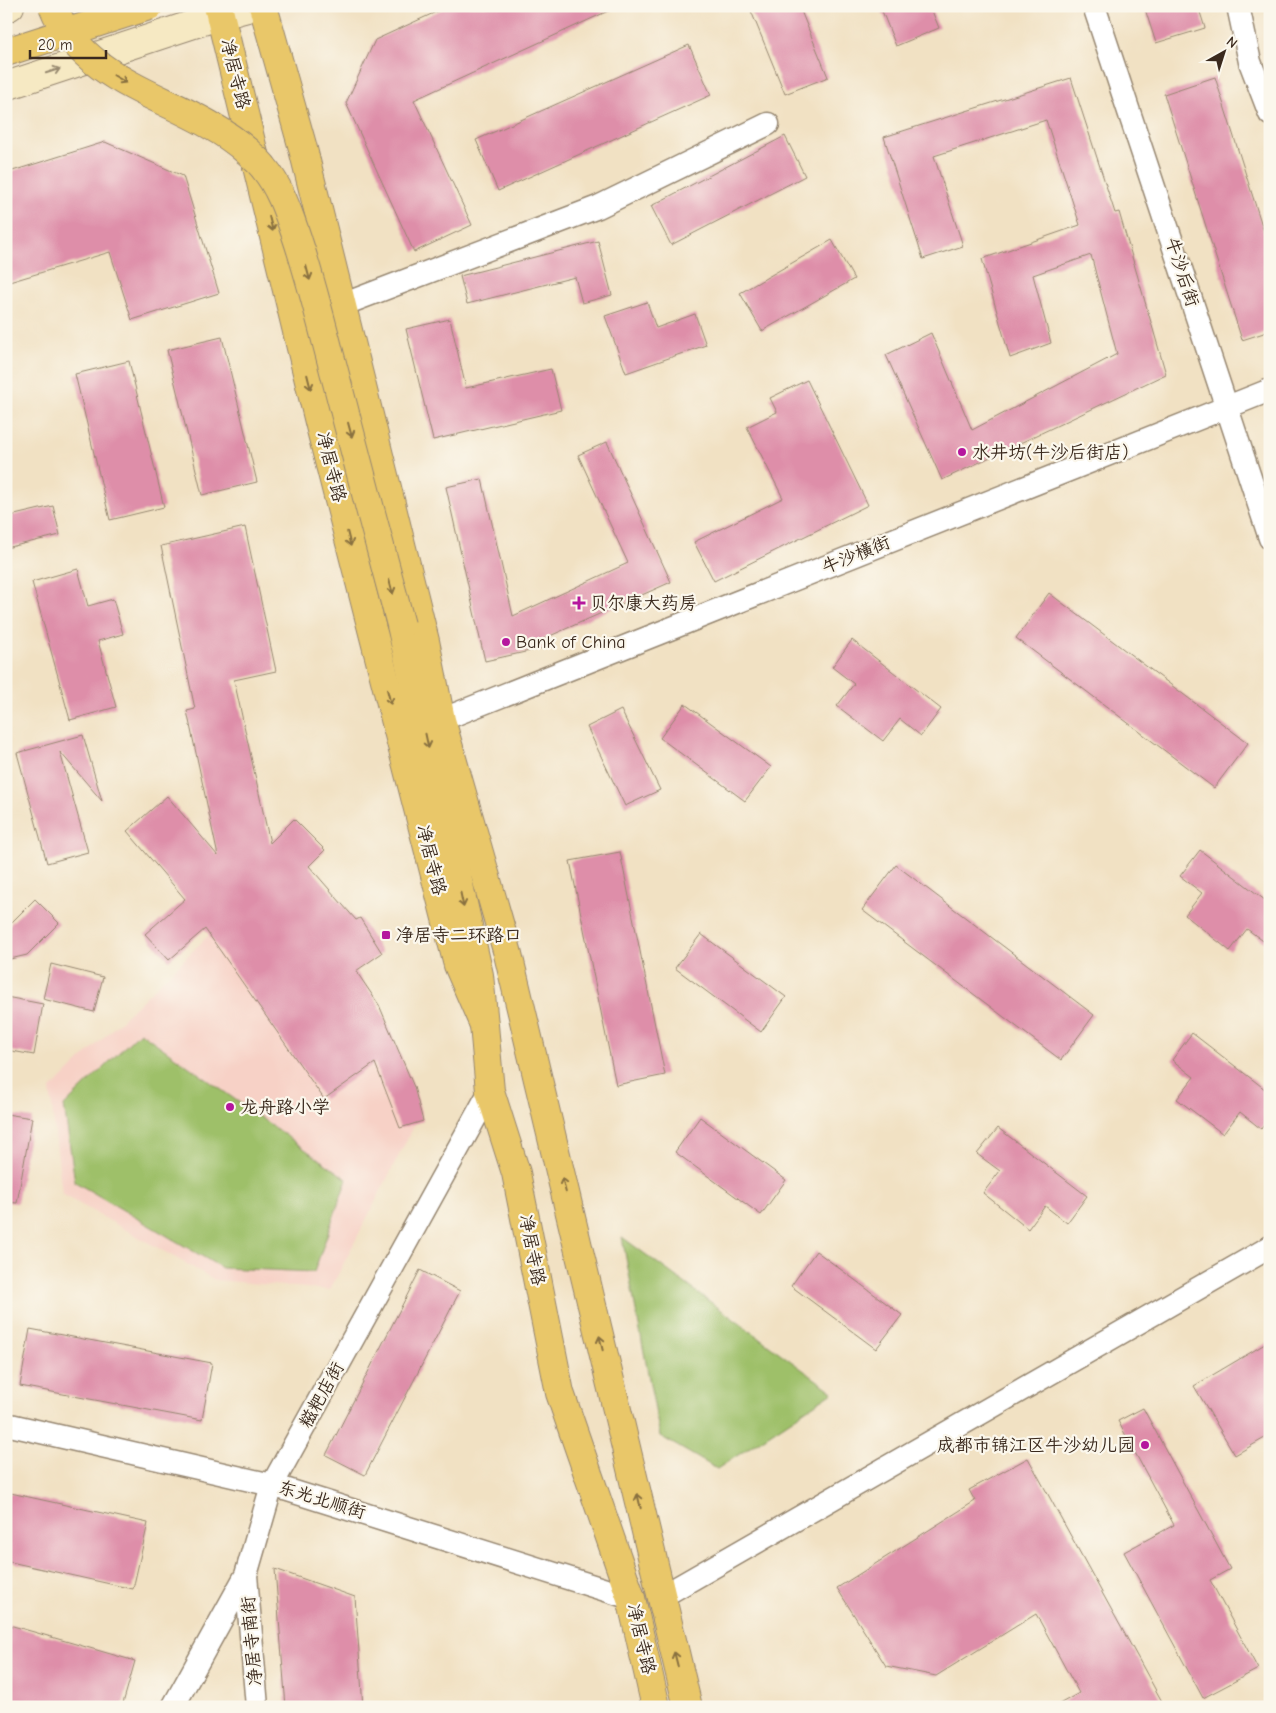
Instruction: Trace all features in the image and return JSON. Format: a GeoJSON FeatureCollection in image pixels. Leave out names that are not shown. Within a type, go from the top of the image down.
{"type":"FeatureCollection","features":[{"type":"Feature","properties":{"kind":"main road"},"geometry":{"type":"LineString","coordinates":[[6,8],[10,6]]}},
{"type":"Feature","properties":{"kind":"main road"},"geometry":{"type":"LineString","coordinates":[[53,6],[58,18],[82,52],[102,68],[124,81],[198,118],[232,138],[264,167],[284,200],[306,263],[401,625],[479,975],[484,1025]]}},
{"type":"Feature","properties":{"kind":"main road"},"geometry":{"type":"LineString","coordinates":[[6,52],[149,6]]}},
{"type":"Feature","properties":{"kind":"main road"},"geometry":{"type":"LineString","coordinates":[[6,86],[220,11],[256,6]]}},
{"type":"Feature","properties":{"kind":"main road","name":"净居寺路"},"geometry":{"type":"LineString","coordinates":[[263,6],[302,145],[425,641],[442,720],[508,954],[688,1707]]}},
{"type":"Feature","properties":{"kind":"main road","name":"净居寺路"},"geometry":{"type":"LineString","coordinates":[[220,11],[319,422],[458,965],[484,1025],[490,1091],[516,1173],[560,1393],[631,1598],[656,1707]]}},
{"type":"Feature","properties":{"kind":"street","name":"牛沙后街"},"geometry":{"type":"LineString","coordinates":[[1094,6],[1270,538]]}},
{"type":"Feature","properties":{"kind":"street"},"geometry":{"type":"LineString","coordinates":[[1238,6],[1250,62],[1270,114]]}},
{"type":"Feature","properties":{"kind":"street"},"geometry":{"type":"LineString","coordinates":[[342,305],[598,207],[768,124]]}},
{"type":"Feature","properties":{"kind":"street","name":"牛沙横街"},"geometry":{"type":"LineString","coordinates":[[442,720],[1270,390]]}},
{"type":"Feature","properties":{"kind":"street","name":"糍粑店街"},"geometry":{"type":"LineString","coordinates":[[173,1707],[246,1575],[272,1485],[490,1091]]}},
{"type":"Feature","properties":{"kind":"street"},"geometry":{"type":"LineString","coordinates":[[661,1597],[1270,1247]]}},
{"type":"Feature","properties":{"kind":"street","name":"东光北顺街"},"geometry":{"type":"LineString","coordinates":[[6,1424],[272,1485],[631,1598]]}},
{"type":"Feature","properties":{"kind":"street","name":"净居寺南街"},"geometry":{"type":"LineString","coordinates":[[246,1575],[257,1707]]}},
{"type":"Feature","properties":{"kind":"shaded area","name":"龙舟路小学"},"geometry":{"type":"Polygon","coordinates":[[[247,898],[379,1025],[415,1124],[330,1290],[215,1280],[62,1194],[50,1090],[247,898]]]}},
{"type":"Feature","properties":{"kind":"green space"},"geometry":{"type":"Polygon","coordinates":[[[140,1032],[347,1179],[314,1272],[222,1268],[75,1182],[64,1106],[140,1032]]]}},
{"type":"Feature","properties":{"kind":"green space"},"geometry":{"type":"Polygon","coordinates":[[[622,1237],[833,1392],[717,1469],[660,1436],[622,1237]]]}},
{"type":"Feature","properties":{"kind":"building"},"geometry":{"type":"Polygon","coordinates":[[[449,6],[619,6],[414,100],[472,225],[414,252],[346,103],[375,40],[449,6]]]}},
{"type":"Feature","properties":{"kind":"building"},"geometry":{"type":"Polygon","coordinates":[[[749,6],[799,6],[828,77],[785,94],[749,6]]]}},
{"type":"Feature","properties":{"kind":"building"},"geometry":{"type":"Polygon","coordinates":[[[880,6],[930,6],[939,28],[896,46],[880,6]]]}},
{"type":"Feature","properties":{"kind":"building"},"geometry":{"type":"Polygon","coordinates":[[[1144,6],[1198,6],[1205,28],[1156,43],[1144,6]]]}},
{"type":"Feature","properties":{"kind":"building"},"geometry":{"type":"Polygon","coordinates":[[[689,45],[711,95],[498,191],[476,140],[689,45]]]}},
{"type":"Feature","properties":{"kind":"building"},"geometry":{"type":"Polygon","coordinates":[[[1215,77],[1270,251],[1270,331],[1242,340],[1164,94],[1215,77]]]}},
{"type":"Feature","properties":{"kind":"building"},"geometry":{"type":"Polygon","coordinates":[[[1071,78],[1115,213],[1119,212],[1166,374],[942,480],[886,355],[931,333],[972,430],[1117,354],[1091,255],[1033,275],[1051,343],[1010,358],[982,259],[1080,225],[1046,120],[934,156],[963,246],[923,259],[884,137],[1071,78]]]}},
{"type":"Feature","properties":{"kind":"building"},"geometry":{"type":"Polygon","coordinates":[[[785,136],[805,176],[671,245],[651,206],[785,136]]]}},
{"type":"Feature","properties":{"kind":"building"},"geometry":{"type":"Polygon","coordinates":[[[105,142],[183,176],[219,293],[132,320],[110,252],[6,283],[6,173],[105,142]]]}},
{"type":"Feature","properties":{"kind":"building"},"geometry":{"type":"Polygon","coordinates":[[[832,240],[854,279],[762,331],[740,293],[832,240]]]}},
{"type":"Feature","properties":{"kind":"building"},"geometry":{"type":"Polygon","coordinates":[[[598,241],[612,295],[582,303],[575,277],[467,304],[460,276],[598,241]]]}},
{"type":"Feature","properties":{"kind":"building"},"geometry":{"type":"Polygon","coordinates":[[[647,302],[656,328],[695,314],[706,345],[626,373],[605,316],[647,302]]]}},
{"type":"Feature","properties":{"kind":"building"},"geometry":{"type":"Polygon","coordinates":[[[450,319],[466,388],[551,369],[561,410],[433,440],[406,329],[450,319]]]}},
{"type":"Feature","properties":{"kind":"building"},"geometry":{"type":"Polygon","coordinates":[[[222,337],[257,482],[202,495],[167,350],[222,337]]]}},
{"type":"Feature","properties":{"kind":"building"},"geometry":{"type":"Polygon","coordinates":[[[129,361],[164,507],[110,520],[75,374],[129,361]]]}},
{"type":"Feature","properties":{"kind":"building"},"geometry":{"type":"Polygon","coordinates":[[[807,380],[868,505],[714,581],[694,542],[783,498],[747,427],[777,412],[770,398],[807,380]]]}},
{"type":"Feature","properties":{"kind":"building"},"geometry":{"type":"Polygon","coordinates":[[[607,442],[671,582],[541,640],[543,648],[485,661],[446,487],[482,479],[513,616],[628,563],[578,455],[607,442]]]}},
{"type":"Feature","properties":{"kind":"building"},"geometry":{"type":"Polygon","coordinates":[[[53,506],[60,535],[6,548],[6,517],[53,506]]]}},
{"type":"Feature","properties":{"kind":"building"},"geometry":{"type":"Polygon","coordinates":[[[245,527],[276,671],[234,680],[270,843],[294,819],[325,850],[309,866],[356,920],[360,918],[382,953],[356,971],[379,1005],[414,1087],[423,1121],[400,1128],[375,1063],[324,1099],[205,929],[169,960],[145,934],[185,899],[127,831],[167,796],[218,856],[187,711],[195,709],[161,546],[245,527]]]}},
{"type":"Feature","properties":{"kind":"building"},"geometry":{"type":"Polygon","coordinates":[[[78,569],[88,606],[113,599],[123,634],[98,641],[116,707],[70,720],[32,582],[78,569]]]}},
{"type":"Feature","properties":{"kind":"building"},"geometry":{"type":"Polygon","coordinates":[[[1049,593],[1248,743],[1214,788],[1016,638],[1049,593]]]}},
{"type":"Feature","properties":{"kind":"building"},"geometry":{"type":"Polygon","coordinates":[[[852,640],[941,709],[921,736],[900,719],[883,741],[837,706],[854,684],[832,667],[852,640]]]}},
{"type":"Feature","properties":{"kind":"building"},"geometry":{"type":"Polygon","coordinates":[[[685,704],[771,767],[745,801],[660,738],[685,704]]]}},
{"type":"Feature","properties":{"kind":"building"},"geometry":{"type":"Polygon","coordinates":[[[621,710],[660,790],[625,806],[587,727],[621,710]]]}},
{"type":"Feature","properties":{"kind":"building"},"geometry":{"type":"Polygon","coordinates":[[[83,735],[102,801],[60,752],[88,852],[47,863],[17,753],[83,735]]]}},
{"type":"Feature","properties":{"kind":"building"},"geometry":{"type":"Polygon","coordinates":[[[1200,850],[1270,904],[1270,946],[1247,929],[1230,951],[1185,915],[1202,893],[1180,876],[1200,850]]]}},
{"type":"Feature","properties":{"kind":"building"},"geometry":{"type":"Polygon","coordinates":[[[620,852],[665,1075],[616,1085],[570,861],[620,852]]]}},
{"type":"Feature","properties":{"kind":"building"},"geometry":{"type":"Polygon","coordinates":[[[896,865],[1094,1015],[1061,1060],[862,910],[896,865]]]}},
{"type":"Feature","properties":{"kind":"building"},"geometry":{"type":"Polygon","coordinates":[[[35,899],[59,923],[27,955],[6,960],[6,928],[35,899]]]}},
{"type":"Feature","properties":{"kind":"building"},"geometry":{"type":"Polygon","coordinates":[[[701,934],[786,997],[761,1032],[675,968],[701,934]]]}},
{"type":"Feature","properties":{"kind":"building"},"geometry":{"type":"Polygon","coordinates":[[[51,964],[103,977],[94,1012],[43,999],[51,964]]]}},
{"type":"Feature","properties":{"kind":"building"},"geometry":{"type":"Polygon","coordinates":[[[6,997],[43,1004],[34,1055],[6,1050],[6,997]]]}},
{"type":"Feature","properties":{"kind":"building"},"geometry":{"type":"Polygon","coordinates":[[[1192,1033],[1270,1093],[1270,1117],[1261,1129],[1240,1112],[1223,1134],[1177,1099],[1194,1077],[1172,1060],[1192,1033]]]}},
{"type":"Feature","properties":{"kind":"building"},"geometry":{"type":"Polygon","coordinates":[[[6,1114],[32,1118],[17,1203],[6,1202],[6,1114]]]}},
{"type":"Feature","properties":{"kind":"building"},"geometry":{"type":"Polygon","coordinates":[[[700,1117],[786,1180],[761,1215],[675,1152],[700,1117]]]}},
{"type":"Feature","properties":{"kind":"building"},"geometry":{"type":"Polygon","coordinates":[[[998,1128],[1087,1196],[1067,1223],[1045,1206],[1028,1229],[983,1193],[1000,1171],[977,1154],[998,1128]]]}},
{"type":"Feature","properties":{"kind":"building"},"geometry":{"type":"Polygon","coordinates":[[[816,1251],[902,1315],[876,1349],[791,1286],[816,1251]]]}},
{"type":"Feature","properties":{"kind":"building"},"geometry":{"type":"Polygon","coordinates":[[[420,1270],[460,1291],[365,1475],[326,1455],[420,1270]]]}},
{"type":"Feature","properties":{"kind":"building"},"geometry":{"type":"Polygon","coordinates":[[[30,1329],[212,1363],[202,1420],[20,1386],[30,1329]]]}},
{"type":"Feature","properties":{"kind":"building"},"geometry":{"type":"Polygon","coordinates":[[[1270,1341],[1270,1435],[1235,1455],[1194,1386],[1270,1341]]]}},
{"type":"Feature","properties":{"kind":"building"},"geometry":{"type":"Polygon","coordinates":[[[1143,1408],[1230,1569],[1210,1580],[1258,1669],[1203,1698],[1124,1552],[1174,1525],[1118,1421],[1143,1408]]]}},
{"type":"Feature","properties":{"kind":"building"},"geometry":{"type":"Polygon","coordinates":[[[1028,1458],[1165,1707],[1054,1707],[1079,1693],[1036,1614],[936,1676],[886,1666],[837,1588],[975,1501],[969,1490],[1028,1458]]]}},
{"type":"Feature","properties":{"kind":"building"},"geometry":{"type":"Polygon","coordinates":[[[6,1492],[148,1523],[133,1589],[6,1561],[6,1492]]]}},
{"type":"Feature","properties":{"kind":"building"},"geometry":{"type":"Polygon","coordinates":[[[275,1569],[355,1597],[363,1707],[286,1707],[275,1569]]]}},
{"type":"Feature","properties":{"kind":"building"},"geometry":{"type":"Polygon","coordinates":[[[6,1624],[135,1661],[122,1707],[6,1707],[6,1624]]]}},
{"type":"Feature","properties":{"kind":"place","name":"水井坊(牛沙后街店)"},"geometry":{"type":"Point","coordinates":[962,452]}},
{"type":"Feature","properties":{"kind":"place","name":"贝尔康大药房"},"geometry":{"type":"Point","coordinates":[579,603]}},
{"type":"Feature","properties":{"kind":"place","name":"Bank of China"},"geometry":{"type":"Point","coordinates":[506,642]}},
{"type":"Feature","properties":{"kind":"place","name":"净居寺二环路口"},"geometry":{"type":"Point","coordinates":[386,935]}},
{"type":"Feature","properties":{"kind":"place","name":"龙舟路小学"},"geometry":{"type":"Point","coordinates":[230,1107]}},
{"type":"Feature","properties":{"kind":"place","name":"成都市锦江区牛沙幼儿园"},"geometry":{"type":"Point","coordinates":[1145,1445]}}]}
